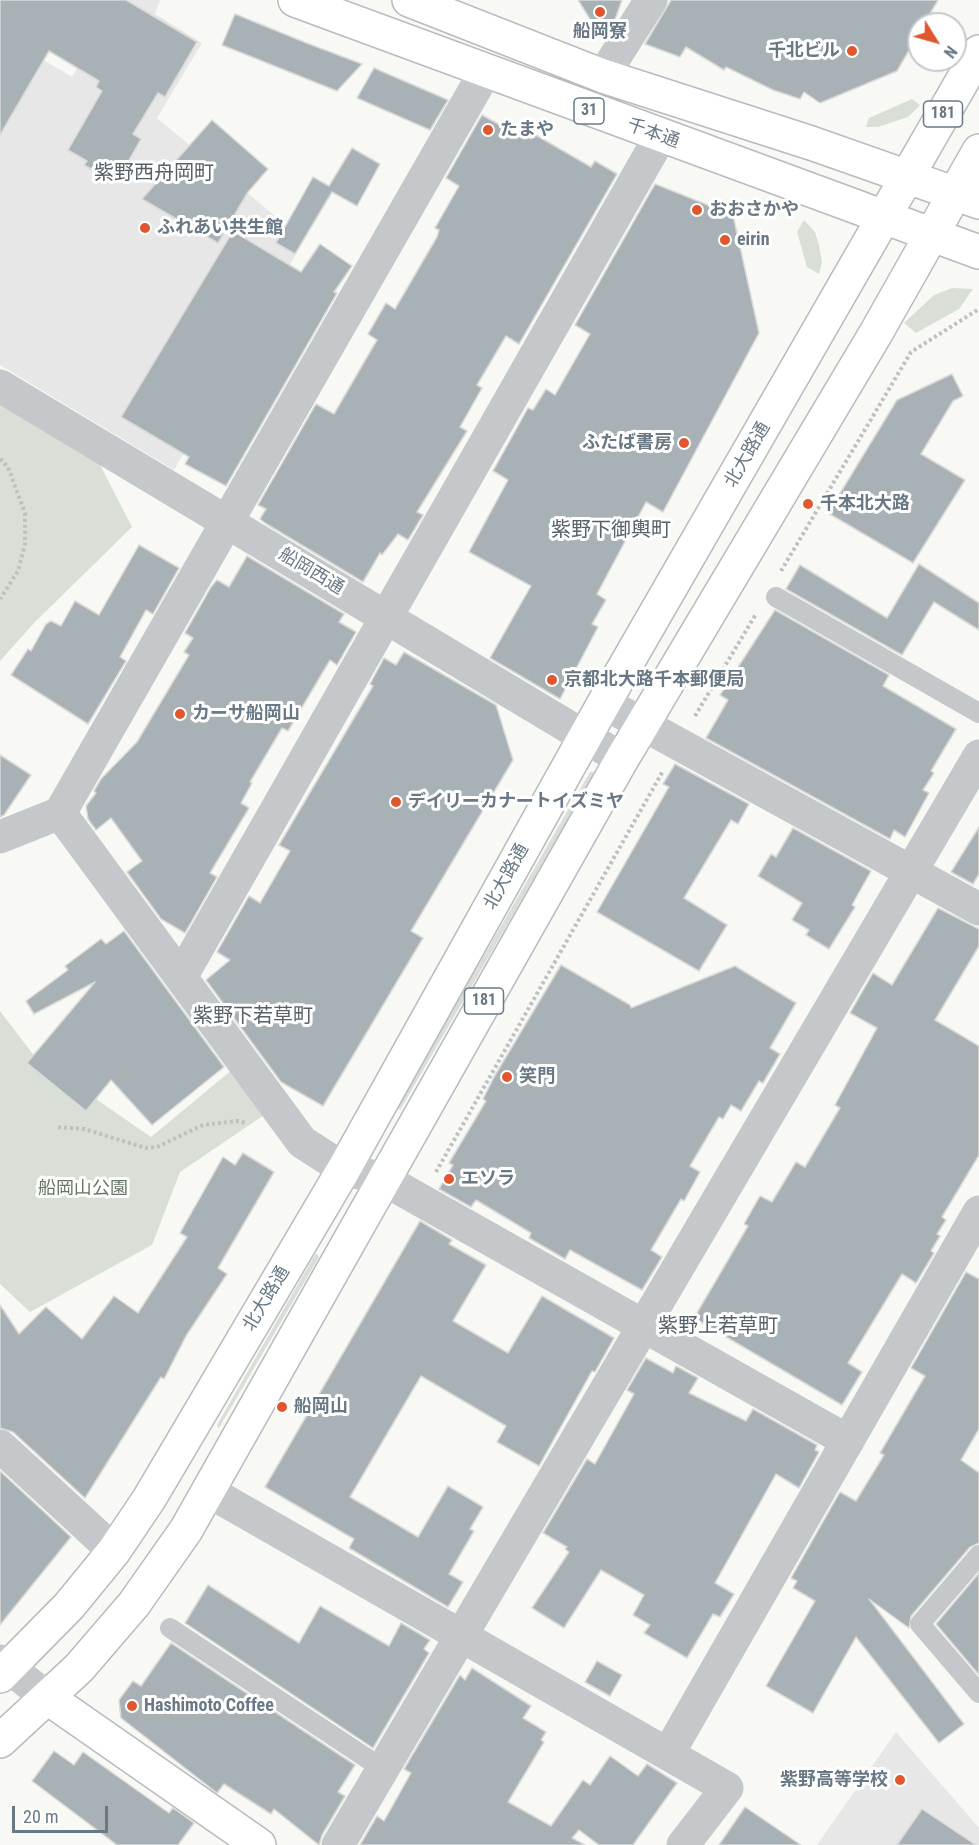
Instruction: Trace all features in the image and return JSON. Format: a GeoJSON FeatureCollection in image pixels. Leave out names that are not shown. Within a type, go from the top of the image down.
{"type":"FeatureCollection","features":[{"type":"Feature","properties":{"kind":"main road","name":"千本通"},"geometry":{"type":"LineString","coordinates":[[296,0],[660,137],[979,252]]}},
{"type":"Feature","properties":{"kind":"main road","name":"31"},"geometry":{"type":"LineString","coordinates":[[409,0],[603,76],[907,175],[967,197]]}},
{"type":"Feature","properties":{"kind":"main road","name":"北大路通"},"geometry":{"type":"LineString","coordinates":[[3,1668],[69,1606],[114,1551],[149,1499],[344,1169],[604,703],[979,52]]}},
{"type":"Feature","properties":{"kind":"main road","name":"181"},"geometry":{"type":"LineString","coordinates":[[0,1741],[79,1668],[134,1604],[168,1557],[208,1491],[641,725],[932,234],[967,197],[979,151]]}},
{"type":"Feature","properties":{"kind":"main road"},"geometry":{"type":"LineString","coordinates":[[48,1698],[259,1845]]}},
{"type":"Feature","properties":{"kind":"street"},"geometry":{"type":"LineString","coordinates":[[603,76],[651,0]]}},
{"type":"Feature","properties":{"kind":"street"},"geometry":{"type":"LineString","coordinates":[[0,837],[60,813],[485,72]]}},
{"type":"Feature","properties":{"kind":"street"},"geometry":{"type":"LineString","coordinates":[[181,977],[660,137]]}},
{"type":"Feature","properties":{"kind":"street","name":"船岡西通"},"geometry":{"type":"LineString","coordinates":[[0,386],[622,759]]}},
{"type":"Feature","properties":{"kind":"street"},"geometry":{"type":"LineString","coordinates":[[604,703],[979,909]]}},
{"type":"Feature","properties":{"kind":"street"},"geometry":{"type":"LineString","coordinates":[[338,1845],[979,756]]}},
{"type":"Feature","properties":{"kind":"street"},"geometry":{"type":"LineString","coordinates":[[60,813],[302,1142],[344,1169],[383,1179],[848,1441]]}},
{"type":"Feature","properties":{"kind":"street"},"geometry":{"type":"LineString","coordinates":[[668,1754],[848,1441],[970,1251],[979,1212]]}},
{"type":"Feature","properties":{"kind":"street"},"geometry":{"type":"LineString","coordinates":[[0,1446],[114,1551]]}},
{"type":"Feature","properties":{"kind":"street"},"geometry":{"type":"LineString","coordinates":[[208,1491],[727,1788],[683,1845]]}},
{"type":"Feature","properties":{"kind":"street"},"geometry":{"type":"LineString","coordinates":[[3,1668],[48,1698]]}},
{"type":"Feature","properties":{"kind":"lane"},"geometry":{"type":"LineString","coordinates":[[776,597],[979,713]]}},
{"type":"Feature","properties":{"kind":"lane"},"geometry":{"type":"LineString","coordinates":[[979,1555],[920,1624],[979,1693]]}},
{"type":"Feature","properties":{"kind":"lane"},"geometry":{"type":"LineString","coordinates":[[170,1628],[383,1768]]}},
{"type":"Feature","properties":{"kind":"path"},"geometry":{"type":"LineString","coordinates":[[0,459],[8,468],[25,513],[25,544],[18,571],[0,598]]}},
{"type":"Feature","properties":{"kind":"path"},"geometry":{"type":"LineString","coordinates":[[58,1127],[84,1129],[146,1148],[157,1147],[202,1125],[238,1121],[254,1125]]}},
{"type":"Feature","properties":{"kind":"shaded area","name":"ふれあい共生館"},"geometry":{"type":"Polygon","coordinates":[[[115,0],[160,0],[155,14],[202,43],[157,118],[304,240],[174,470],[0,365],[0,34],[72,77],[115,0]]]}},
{"type":"Feature","properties":{"kind":"shaded area","name":"紫野高等学校"},"geometry":{"type":"Polygon","coordinates":[[[896,1732],[979,1828],[979,1845],[817,1845],[896,1732]]]}},
{"type":"Feature","properties":{"kind":"green space"},"geometry":{"type":"Polygon","coordinates":[[[912,99],[920,105],[908,117],[878,127],[866,127],[869,118],[912,99]]]}},
{"type":"Feature","properties":{"kind":"green space"},"geometry":{"type":"Polygon","coordinates":[[[804,220],[815,232],[819,245],[822,262],[819,274],[807,267],[797,232],[804,220]]]}},
{"type":"Feature","properties":{"kind":"green space"},"geometry":{"type":"Polygon","coordinates":[[[952,288],[973,289],[959,309],[916,333],[904,323],[934,295],[952,288]]]}},
{"type":"Feature","properties":{"kind":"green space"},"geometry":{"type":"Polygon","coordinates":[[[0,403],[97,459],[132,527],[35,622],[0,661],[0,403]]]}},
{"type":"Feature","properties":{"kind":"green space"},"geometry":{"type":"Polygon","coordinates":[[[590,772],[594,772],[594,775],[400,1110],[397,1106],[590,772]]]}},
{"type":"Feature","properties":{"kind":"green space","name":"船岡山公園"},"geometry":{"type":"Polygon","coordinates":[[[0,1011],[35,1057],[151,1137],[233,1069],[267,1113],[180,1172],[152,1245],[30,1312],[0,1284],[0,1011]]]}},
{"type":"Feature","properties":{"kind":"green space"},"geometry":{"type":"Polygon","coordinates":[[[316,1253],[319,1257],[219,1428],[217,1425],[316,1253]]]}},
{"type":"Feature","properties":{"kind":"building"},"geometry":{"type":"Polygon","coordinates":[[[0,0],[126,0],[197,42],[165,97],[158,93],[133,134],[141,139],[116,183],[84,165],[87,161],[68,150],[102,91],[96,87],[99,81],[49,51],[0,135],[0,0]]]}},
{"type":"Feature","properties":{"kind":"building","name":"船岡寮"},"geometry":{"type":"Polygon","coordinates":[[[578,0],[622,0],[613,25],[597,30],[578,0]]]}},
{"type":"Feature","properties":{"kind":"building"},"geometry":{"type":"Polygon","coordinates":[[[671,0],[938,0],[931,12],[907,12],[907,54],[897,71],[820,103],[804,92],[800,99],[773,90],[726,67],[724,70],[686,47],[680,57],[645,44],[671,0]]]}},
{"type":"Feature","properties":{"kind":"building"},"geometry":{"type":"Polygon","coordinates":[[[235,14],[362,64],[337,91],[222,45],[235,14]]]}},
{"type":"Feature","properties":{"kind":"building"},"geometry":{"type":"Polygon","coordinates":[[[374,68],[448,100],[430,130],[357,98],[374,68]]]}},
{"type":"Feature","properties":{"kind":"building"},"geometry":{"type":"Polygon","coordinates":[[[482,115],[525,139],[527,136],[531,139],[534,134],[591,167],[595,161],[617,174],[519,344],[506,336],[477,385],[482,388],[460,427],[467,431],[417,512],[423,515],[408,540],[398,534],[382,555],[380,553],[363,582],[265,523],[260,519],[266,509],[258,505],[316,404],[334,414],[377,340],[368,334],[386,303],[395,309],[437,237],[439,230],[435,228],[459,186],[446,178],[482,115]]]}},
{"type":"Feature","properties":{"kind":"building"},"geometry":{"type":"Polygon","coordinates":[[[212,120],[268,169],[248,192],[218,243],[142,199],[212,120]]]}},
{"type":"Feature","properties":{"kind":"building"},"geometry":{"type":"Polygon","coordinates":[[[352,148],[380,164],[357,206],[332,192],[295,254],[276,243],[313,177],[329,186],[352,148]]]}},
{"type":"Feature","properties":{"kind":"building"},"geometry":{"type":"Polygon","coordinates":[[[655,184],[733,215],[759,333],[663,512],[646,502],[597,594],[606,600],[592,624],[598,627],[560,699],[490,658],[531,586],[469,552],[508,480],[493,471],[528,408],[533,410],[546,389],[555,395],[590,334],[575,325],[655,184]]]}},
{"type":"Feature","properties":{"kind":"building"},"geometry":{"type":"Polygon","coordinates":[[[233,231],[301,272],[320,244],[352,266],[334,292],[337,293],[226,486],[185,464],[189,457],[121,417],[233,231]]]}},
{"type":"Feature","properties":{"kind":"building"},"geometry":{"type":"Polygon","coordinates":[[[952,374],[963,396],[953,401],[921,454],[965,480],[913,563],[828,513],[897,400],[952,374]]]}},
{"type":"Feature","properties":{"kind":"building"},"geometry":{"type":"Polygon","coordinates":[[[139,545],[179,568],[153,614],[146,610],[120,657],[126,661],[88,724],[11,675],[28,649],[31,651],[46,624],[51,621],[61,626],[75,601],[99,615],[139,545]]]}},
{"type":"Feature","properties":{"kind":"building"},"geometry":{"type":"Polygon","coordinates":[[[247,556],[344,614],[339,622],[356,632],[337,665],[330,660],[288,731],[282,728],[250,782],[252,783],[241,803],[249,808],[210,873],[217,877],[185,933],[161,919],[127,872],[142,861],[111,818],[96,830],[88,819],[86,806],[96,793],[94,791],[101,779],[137,742],[189,655],[184,652],[193,638],[185,633],[211,587],[217,580],[229,587],[247,556]]]}},
{"type":"Feature","properties":{"kind":"building"},"geometry":{"type":"Polygon","coordinates":[[[919,564],[979,603],[979,630],[934,602],[902,655],[786,589],[800,565],[887,618],[919,564]]]}},
{"type":"Feature","properties":{"kind":"building"},"geometry":{"type":"Polygon","coordinates":[[[775,610],[889,675],[883,686],[956,729],[931,771],[934,773],[923,790],[929,793],[905,837],[894,830],[890,839],[706,738],[728,700],[720,695],[775,610]]]}},
{"type":"Feature","properties":{"kind":"building"},"geometry":{"type":"Polygon","coordinates":[[[404,652],[496,705],[513,760],[411,931],[423,938],[323,1106],[281,1082],[206,980],[230,960],[217,952],[249,896],[260,903],[290,851],[279,845],[373,686],[370,684],[384,658],[396,665],[404,652]]]}},
{"type":"Feature","properties":{"kind":"building"},"geometry":{"type":"Polygon","coordinates":[[[0,755],[31,775],[4,815],[0,817],[0,755]]]}},
{"type":"Feature","properties":{"kind":"building"},"geometry":{"type":"Polygon","coordinates":[[[675,764],[749,804],[738,824],[731,820],[684,898],[727,925],[699,971],[597,912],[669,787],[663,784],[675,764]]]}},
{"type":"Feature","properties":{"kind":"building"},"geometry":{"type":"Polygon","coordinates":[[[979,827],[979,874],[973,884],[951,872],[979,827]]]}},
{"type":"Feature","properties":{"kind":"building"},"geometry":{"type":"Polygon","coordinates":[[[793,828],[871,871],[852,905],[855,907],[829,949],[806,935],[809,930],[792,920],[802,903],[758,876],[771,854],[776,857],[793,828]]]}},
{"type":"Feature","properties":{"kind":"building"},"geometry":{"type":"Polygon","coordinates":[[[938,908],[979,929],[979,946],[935,1020],[979,1046],[979,1155],[942,1217],[946,1220],[937,1234],[940,1236],[931,1251],[934,1253],[916,1283],[902,1274],[848,1363],[862,1372],[842,1405],[694,1318],[748,1226],[744,1224],[760,1196],[772,1202],[796,1162],[805,1167],[840,1108],[835,1105],[877,1028],[850,1013],[873,973],[892,985],[938,908]]]}},
{"type":"Feature","properties":{"kind":"building"},"geometry":{"type":"Polygon","coordinates":[[[124,931],[224,1067],[152,1125],[111,1080],[86,1111],[27,1063],[95,982],[34,1014],[26,1001],[68,970],[65,966],[101,939],[106,944],[124,931]]]}},
{"type":"Feature","properties":{"kind":"building"},"geometry":{"type":"Polygon","coordinates":[[[561,965],[630,1005],[631,1008],[735,966],[796,1003],[770,1048],[780,1054],[763,1083],[759,1081],[741,1111],[731,1105],[723,1119],[719,1117],[690,1166],[700,1172],[684,1201],[681,1199],[651,1250],[662,1257],[642,1290],[570,1250],[565,1259],[529,1238],[531,1233],[476,1200],[471,1207],[439,1189],[453,1165],[449,1163],[486,1101],[483,1099],[494,1077],[561,965]]]}},
{"type":"Feature","properties":{"kind":"building"},"geometry":{"type":"Polygon","coordinates":[[[243,1153],[274,1172],[218,1268],[227,1274],[186,1336],[164,1379],[161,1377],[85,1498],[13,1432],[0,1428],[0,1305],[19,1334],[46,1307],[82,1339],[114,1296],[138,1313],[187,1237],[180,1233],[223,1157],[235,1165],[243,1153]]]}},
{"type":"Feature","properties":{"kind":"building"},"geometry":{"type":"Polygon","coordinates":[[[420,1221],[452,1240],[449,1244],[486,1265],[453,1321],[508,1353],[542,1296],[614,1338],[595,1372],[592,1371],[539,1466],[497,1442],[506,1426],[421,1376],[350,1497],[418,1537],[448,1486],[483,1507],[470,1529],[474,1531],[449,1574],[463,1582],[448,1607],[349,1548],[354,1539],[265,1487],[420,1221]]]}},
{"type":"Feature","properties":{"kind":"building"},"geometry":{"type":"Polygon","coordinates":[[[966,1272],[979,1279],[979,1429],[961,1460],[979,1473],[979,1543],[970,1547],[911,1616],[909,1628],[869,1599],[964,1724],[939,1743],[856,1637],[813,1713],[766,1686],[815,1601],[793,1588],[797,1581],[791,1578],[840,1492],[856,1501],[884,1455],[880,1453],[925,1376],[911,1368],[966,1272]]]}},
{"type":"Feature","properties":{"kind":"building"},"geometry":{"type":"Polygon","coordinates":[[[646,1358],[673,1373],[676,1366],[698,1378],[689,1393],[746,1421],[753,1409],[817,1445],[815,1450],[819,1452],[799,1488],[776,1474],[715,1583],[734,1594],[720,1617],[713,1614],[687,1658],[644,1633],[650,1625],[633,1615],[644,1595],[601,1570],[564,1628],[532,1608],[569,1552],[565,1549],[567,1547],[543,1533],[587,1459],[595,1464],[634,1394],[627,1390],[646,1358]]]}},
{"type":"Feature","properties":{"kind":"building"},"geometry":{"type":"Polygon","coordinates":[[[0,1471],[71,1537],[0,1625],[0,1471]]]}},
{"type":"Feature","properties":{"kind":"building"},"geometry":{"type":"Polygon","coordinates":[[[979,1573],[979,1675],[936,1624],[979,1573]]]}},
{"type":"Feature","properties":{"kind":"building"},"geometry":{"type":"Polygon","coordinates":[[[208,1585],[299,1643],[320,1606],[389,1646],[401,1623],[430,1640],[424,1649],[429,1653],[373,1748],[185,1623],[208,1585]]]}},
{"type":"Feature","properties":{"kind":"building"},"geometry":{"type":"Polygon","coordinates":[[[171,1643],[355,1765],[338,1792],[345,1796],[322,1835],[319,1845],[274,1809],[271,1814],[224,1784],[217,1793],[121,1718],[119,1700],[133,1681],[141,1686],[171,1643]]]}},
{"type":"Feature","properties":{"kind":"building"},"geometry":{"type":"Polygon","coordinates":[[[597,1661],[622,1675],[610,1696],[585,1682],[597,1661]]]}},
{"type":"Feature","properties":{"kind":"building"},"geometry":{"type":"Polygon","coordinates":[[[472,1668],[531,1706],[523,1718],[546,1732],[541,1740],[544,1742],[508,1802],[551,1826],[583,1780],[590,1785],[610,1756],[638,1776],[647,1764],[677,1783],[633,1845],[599,1845],[579,1830],[572,1838],[585,1845],[360,1845],[377,1816],[384,1821],[411,1773],[404,1769],[460,1675],[465,1680],[472,1668]]]}},
{"type":"Feature","properties":{"kind":"building"},"geometry":{"type":"Polygon","coordinates":[[[54,1751],[74,1765],[83,1752],[169,1813],[173,1808],[194,1823],[178,1845],[117,1845],[32,1781],[54,1751]]]}},
{"type":"Feature","properties":{"kind":"building"},"geometry":{"type":"Polygon","coordinates":[[[745,1807],[801,1845],[719,1845],[745,1807]]]}},
{"type":"Feature","properties":{"kind":"building"},"geometry":{"type":"Polygon","coordinates":[[[922,1809],[976,1845],[897,1845],[922,1809]]]}},
{"type":"Feature","properties":{"kind":"place","name":"船岡寮"},"geometry":{"type":"Point","coordinates":[600,12]}},
{"type":"Feature","properties":{"kind":"place","name":"千北ビル"},"geometry":{"type":"Point","coordinates":[852,51]}},
{"type":"Feature","properties":{"kind":"place","name":"たまや"},"geometry":{"type":"Point","coordinates":[488,130]}},
{"type":"Feature","properties":{"kind":"place","name":"おおさかや"},"geometry":{"type":"Point","coordinates":[697,210]}},
{"type":"Feature","properties":{"kind":"place","name":"ふれあい共生館"},"geometry":{"type":"Point","coordinates":[145,228]}},
{"type":"Feature","properties":{"kind":"place","name":"eirin"},"geometry":{"type":"Point","coordinates":[725,240]}},
{"type":"Feature","properties":{"kind":"place","name":"ふたば書房"},"geometry":{"type":"Point","coordinates":[684,443]}},
{"type":"Feature","properties":{"kind":"place","name":"千本北大路"},"geometry":{"type":"Point","coordinates":[808,504]}},
{"type":"Feature","properties":{"kind":"place","name":"京都北大路千本郵便局"},"geometry":{"type":"Point","coordinates":[552,680]}},
{"type":"Feature","properties":{"kind":"place","name":"カーサ船岡山"},"geometry":{"type":"Point","coordinates":[180,714]}},
{"type":"Feature","properties":{"kind":"place","name":"デイリーカナートイズミヤ"},"geometry":{"type":"Point","coordinates":[396,802]}},
{"type":"Feature","properties":{"kind":"place","name":"笑門"},"geometry":{"type":"Point","coordinates":[507,1077]}},
{"type":"Feature","properties":{"kind":"place","name":"エソラ"},"geometry":{"type":"Point","coordinates":[449,1179]}},
{"type":"Feature","properties":{"kind":"place","name":"船岡山"},"geometry":{"type":"Point","coordinates":[282,1407]}},
{"type":"Feature","properties":{"kind":"place","name":"Hashimoto Coffee"},"geometry":{"type":"Point","coordinates":[132,1706]}},
{"type":"Feature","properties":{"kind":"place","name":"紫野高等学校"},"geometry":{"type":"Point","coordinates":[900,1780]}},
{"type":"Feature","properties":{"kind":"district","name":"紫野西舟岡町"},"geometry":{"type":"Point","coordinates":[154,174]}},
{"type":"Feature","properties":{"kind":"district","name":"紫野下御輿町"},"geometry":{"type":"Point","coordinates":[611,531]}},
{"type":"Feature","properties":{"kind":"district","name":"紫野下若草町"},"geometry":{"type":"Point","coordinates":[253,1017]}},
{"type":"Feature","properties":{"kind":"district","name":"紫野上若草町"},"geometry":{"type":"Point","coordinates":[718,1327]}}]}
